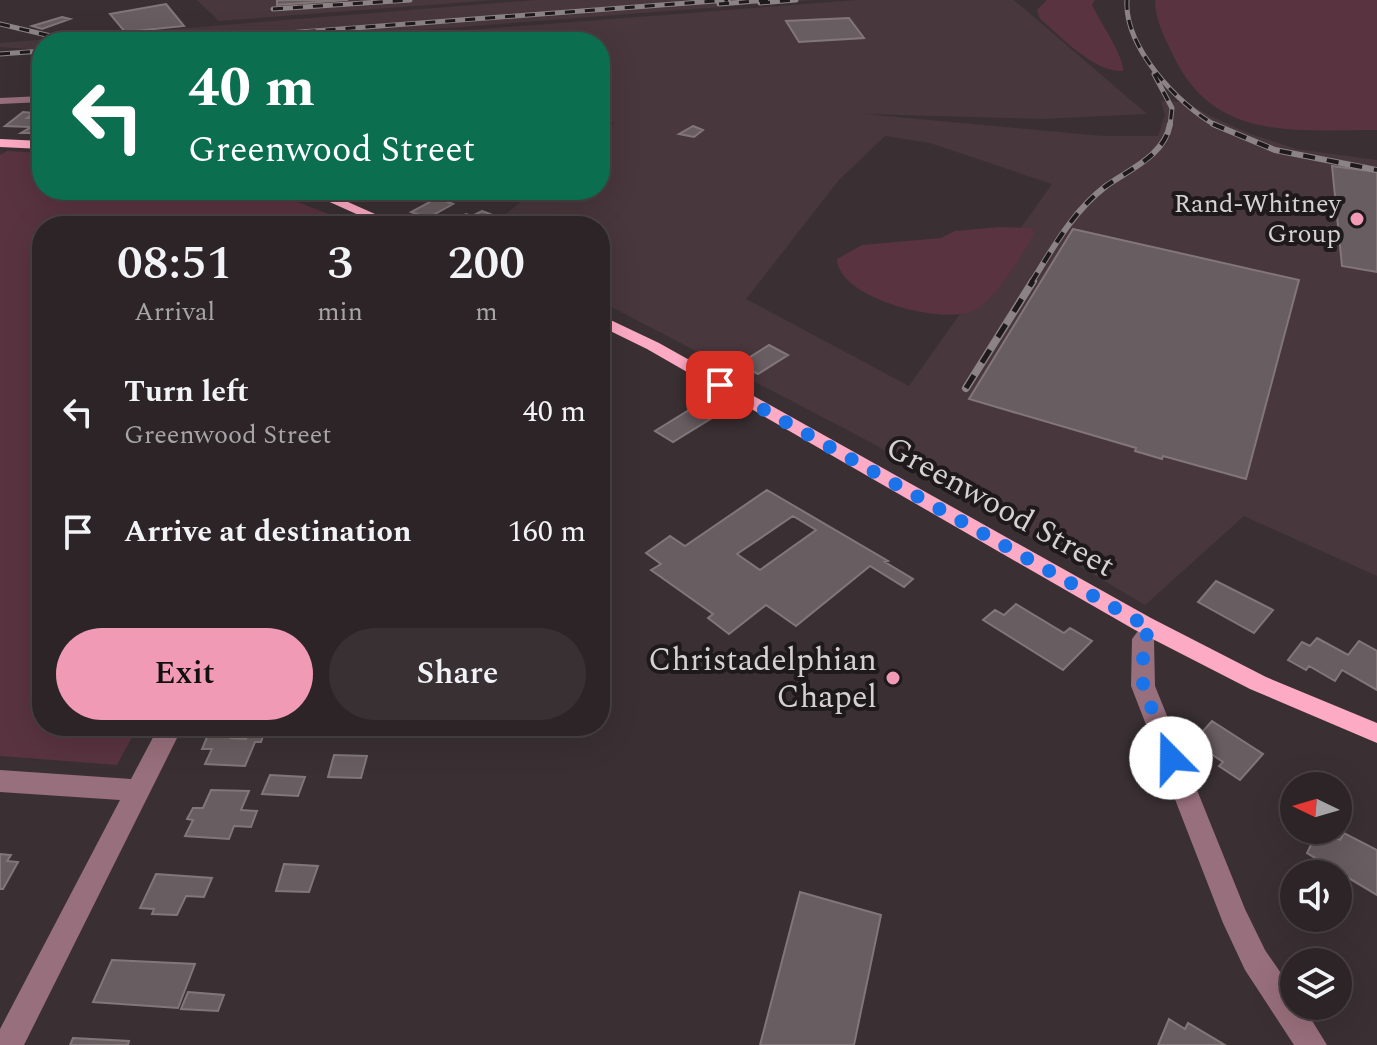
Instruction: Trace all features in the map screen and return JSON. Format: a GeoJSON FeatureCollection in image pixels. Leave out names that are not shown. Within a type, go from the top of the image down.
{"type":"FeatureCollection","features":[{"type":"Feature","properties":{"kind":"main road"},"geometry":{"type":"LineString","coordinates":[[0,143],[32,145]]}},
{"type":"Feature","properties":{"kind":"main road"},"geometry":{"type":"LineString","coordinates":[[334,200],[371,216]]}},
{"type":"Feature","properties":{"kind":"main road","name":"Greenwood Street"},"geometry":{"type":"LineString","coordinates":[[610,325],[653,346],[1152,629],[1258,683],[1377,733]]}},
{"type":"Feature","properties":{"kind":"street"},"geometry":{"type":"LineString","coordinates":[[0,101],[32,99]]}},
{"type":"Feature","properties":{"kind":"street"},"geometry":{"type":"LineString","coordinates":[[1152,629],[1143,639],[1143,686],[1233,914],[1255,960],[1312,1045]]}},
{"type":"Feature","properties":{"kind":"street"},"geometry":{"type":"LineString","coordinates":[[8,1045],[166,736]]}},
{"type":"Feature","properties":{"kind":"street"},"geometry":{"type":"LineString","coordinates":[[0,781],[137,790]]}},
{"type":"Feature","properties":{"kind":"shaded area"},"geometry":{"type":"Polygon","coordinates":[[[197,0],[494,0],[219,21],[197,0]]]}},
{"type":"Feature","properties":{"kind":"shaded area"},"geometry":{"type":"Polygon","coordinates":[[[536,0],[814,0],[395,32],[137,32],[536,0]]]}},
{"type":"Feature","properties":{"kind":"shaded area"},"geometry":{"type":"Polygon","coordinates":[[[857,0],[1014,0],[1147,114],[1041,119],[865,114],[1103,136],[1158,136],[1165,115],[1161,101],[1186,102],[1248,133],[1296,149],[1377,160],[1377,576],[1244,516],[1145,605],[870,442],[610,306],[610,216],[504,216],[523,200],[610,200],[610,126],[614,123],[610,121],[610,32],[443,32],[857,0]],[[885,136],[839,180],[746,299],[909,386],[1052,184],[930,143],[885,136]]]}},
{"type":"Feature","properties":{"kind":"shaded area"},"geometry":{"type":"Polygon","coordinates":[[[1047,0],[1095,0],[1092,5],[1116,48],[1123,71],[1112,70],[1089,60],[1040,19],[1037,10],[1047,0]]]}},
{"type":"Feature","properties":{"kind":"shaded area"},"geometry":{"type":"Polygon","coordinates":[[[1155,0],[1377,0],[1377,130],[1286,129],[1258,125],[1210,103],[1189,82],[1172,53],[1163,34],[1155,0]]]}},
{"type":"Feature","properties":{"kind":"shaded area"},"geometry":{"type":"Polygon","coordinates":[[[32,40],[32,49],[0,47],[0,43],[32,40]]]}},
{"type":"Feature","properties":{"kind":"shaded area"},"geometry":{"type":"Polygon","coordinates":[[[7,151],[32,152],[32,200],[292,200],[334,216],[32,216],[32,736],[133,736],[117,765],[0,756],[0,155],[7,151]]]}},
{"type":"Feature","properties":{"kind":"shaded area"},"geometry":{"type":"Polygon","coordinates":[[[1032,228],[1034,234],[990,298],[973,311],[958,314],[916,311],[872,296],[854,286],[842,273],[837,259],[862,245],[941,238],[955,231],[1032,228]]]}},
{"type":"Feature","properties":{"kind":"building"},"geometry":{"type":"Polygon","coordinates":[[[277,0],[348,0],[277,5],[277,0]]]}},
{"type":"Feature","properties":{"kind":"building"},"geometry":{"type":"Polygon","coordinates":[[[166,4],[184,26],[125,32],[110,14],[166,4]]]}},
{"type":"Feature","properties":{"kind":"building"},"geometry":{"type":"Polygon","coordinates":[[[62,17],[70,19],[42,29],[32,26],[62,17]]]}},
{"type":"Feature","properties":{"kind":"building"},"geometry":{"type":"Polygon","coordinates":[[[849,18],[864,38],[799,42],[786,21],[849,18]]]}},
{"type":"Feature","properties":{"kind":"building"},"geometry":{"type":"Polygon","coordinates":[[[23,112],[32,113],[27,118],[32,118],[32,133],[21,133],[31,127],[5,126],[23,112]]]}},
{"type":"Feature","properties":{"kind":"building"},"geometry":{"type":"Polygon","coordinates":[[[693,126],[703,130],[694,137],[679,134],[693,126]]]}},
{"type":"Feature","properties":{"kind":"building","name":"Rand-Whitney Group"},"geometry":{"type":"Polygon","coordinates":[[[1332,166],[1377,172],[1377,272],[1342,266],[1332,166]]]}},
{"type":"Feature","properties":{"kind":"building"},"geometry":{"type":"Polygon","coordinates":[[[433,200],[453,204],[432,216],[411,212],[433,200]]]}},
{"type":"Feature","properties":{"kind":"building"},"geometry":{"type":"Polygon","coordinates":[[[482,211],[490,214],[486,216],[472,216],[482,211]]]}},
{"type":"Feature","properties":{"kind":"building"},"geometry":{"type":"Polygon","coordinates":[[[1073,229],[1299,280],[1246,479],[1163,456],[1162,459],[1135,451],[1136,448],[969,399],[1073,229]]]}},
{"type":"Feature","properties":{"kind":"building"},"geometry":{"type":"Polygon","coordinates":[[[769,345],[788,355],[758,374],[739,364],[769,345]]]}},
{"type":"Feature","properties":{"kind":"building"},"geometry":{"type":"Polygon","coordinates":[[[694,407],[712,418],[673,442],[655,431],[694,407]]]}},
{"type":"Feature","properties":{"kind":"building"},"geometry":{"type":"Polygon","coordinates":[[[767,490],[913,579],[904,587],[870,566],[796,626],[766,605],[729,634],[708,618],[713,614],[651,570],[661,564],[646,553],[670,536],[685,546],[767,490]],[[793,516],[737,554],[760,570],[816,530],[793,516]]]}},
{"type":"Feature","properties":{"kind":"building"},"geometry":{"type":"Polygon","coordinates":[[[1216,581],[1273,610],[1254,633],[1198,602],[1216,581]]]}},
{"type":"Feature","properties":{"kind":"building"},"geometry":{"type":"Polygon","coordinates":[[[1016,604],[1064,633],[1070,628],[1092,641],[1063,670],[983,620],[995,610],[1004,615],[1016,604]]]}},
{"type":"Feature","properties":{"kind":"building"},"geometry":{"type":"Polygon","coordinates":[[[1317,638],[1348,655],[1359,641],[1377,651],[1377,690],[1342,670],[1335,681],[1309,666],[1306,670],[1288,660],[1302,642],[1310,646],[1317,638]]]}},
{"type":"Feature","properties":{"kind":"building"},"geometry":{"type":"Polygon","coordinates":[[[1212,721],[1263,754],[1240,780],[1219,766],[1223,762],[1193,742],[1212,721]]]}},
{"type":"Feature","properties":{"kind":"building"},"geometry":{"type":"Polygon","coordinates":[[[207,736],[246,739],[247,736],[263,736],[261,742],[255,742],[245,766],[205,764],[212,749],[202,749],[207,736]]]}},
{"type":"Feature","properties":{"kind":"building"},"geometry":{"type":"Polygon","coordinates":[[[334,755],[367,756],[361,778],[328,777],[334,755]]]}},
{"type":"Feature","properties":{"kind":"building"},"geometry":{"type":"Polygon","coordinates":[[[270,775],[305,777],[298,796],[262,794],[270,775]]]}},
{"type":"Feature","properties":{"kind":"building"},"geometry":{"type":"Polygon","coordinates":[[[211,790],[249,791],[241,810],[257,811],[251,827],[234,826],[229,839],[185,836],[193,820],[187,819],[193,808],[203,808],[211,790]]]}},
{"type":"Feature","properties":{"kind":"building"},"geometry":{"type":"Polygon","coordinates":[[[1352,837],[1377,850],[1377,895],[1352,880],[1352,860],[1319,860],[1307,853],[1311,844],[1352,844],[1352,837]]]}},
{"type":"Feature","properties":{"kind":"building"},"geometry":{"type":"Polygon","coordinates":[[[0,854],[11,855],[7,861],[18,862],[3,889],[0,889],[0,854]]]}},
{"type":"Feature","properties":{"kind":"building"},"geometry":{"type":"Polygon","coordinates":[[[284,864],[318,866],[309,892],[276,891],[284,864]]]}},
{"type":"Feature","properties":{"kind":"building"},"geometry":{"type":"Polygon","coordinates":[[[156,874],[212,878],[204,897],[186,896],[177,915],[152,914],[154,909],[140,908],[156,874]]]}},
{"type":"Feature","properties":{"kind":"building"},"geometry":{"type":"Polygon","coordinates":[[[800,892],[881,915],[854,1045],[760,1045],[800,892]]]}},
{"type":"Feature","properties":{"kind":"building"},"geometry":{"type":"Polygon","coordinates":[[[112,960],[195,964],[178,1008],[93,1002],[112,960]]]}},
{"type":"Feature","properties":{"kind":"building"},"geometry":{"type":"Polygon","coordinates":[[[188,992],[224,995],[218,1011],[181,1009],[188,992]]]}},
{"type":"Feature","properties":{"kind":"building"},"geometry":{"type":"Polygon","coordinates":[[[1169,1019],[1185,1029],[1188,1023],[1225,1045],[1158,1045],[1169,1019]]]}},
{"type":"Feature","properties":{"kind":"building"},"geometry":{"type":"Polygon","coordinates":[[[73,1038],[129,1041],[128,1045],[70,1045],[73,1038]]]}},
{"type":"Feature","properties":{"kind":"railway"},"geometry":{"type":"LineString","coordinates":[[273,9],[410,0]]}},
{"type":"Feature","properties":{"kind":"railway"},"geometry":{"type":"LineString","coordinates":[[300,32],[728,0]]}},
{"type":"Feature","properties":{"kind":"railway"},"geometry":{"type":"LineString","coordinates":[[719,4],[768,0]]}},
{"type":"Feature","properties":{"kind":"railway"},"geometry":{"type":"LineString","coordinates":[[760,3],[796,0]]}},
{"type":"Feature","properties":{"kind":"railway"},"geometry":{"type":"LineString","coordinates":[[1127,0],[1134,37],[1156,73],[1186,104],[1216,125]]}},
{"type":"Feature","properties":{"kind":"railway"},"geometry":{"type":"LineString","coordinates":[[0,24],[34,32]]}},
{"type":"Feature","properties":{"kind":"railway"},"geometry":{"type":"LineString","coordinates":[[0,54],[32,52]]}},
{"type":"Feature","properties":{"kind":"railway"},"geometry":{"type":"LineString","coordinates":[[1154,74],[1172,108],[1170,126]]}},
{"type":"Feature","properties":{"kind":"railway"},"geometry":{"type":"LineString","coordinates":[[1031,283],[1083,207],[1106,186],[1154,153],[1167,135],[1170,124]]}},
{"type":"Feature","properties":{"kind":"railway"},"geometry":{"type":"LineString","coordinates":[[1216,125],[1275,150],[1377,170]]}},
{"type":"Feature","properties":{"kind":"railway"},"geometry":{"type":"LineString","coordinates":[[966,388],[1033,281]]}},
{"type":"Feature","properties":{"kind":"place","name":"Rand-Whitney Group"},"geometry":{"type":"Point","coordinates":[1357,219]}},
{"type":"Feature","properties":{"kind":"place","name":"Christadelphian Chapel"},"geometry":{"type":"Point","coordinates":[893,678]}},
{"type":"Feature","properties":{"kind":"route"},"geometry":{"type":"LineString","coordinates":[[720,385],[1152,629],[1143,639],[1143,686],[1171,758]]}}]}
